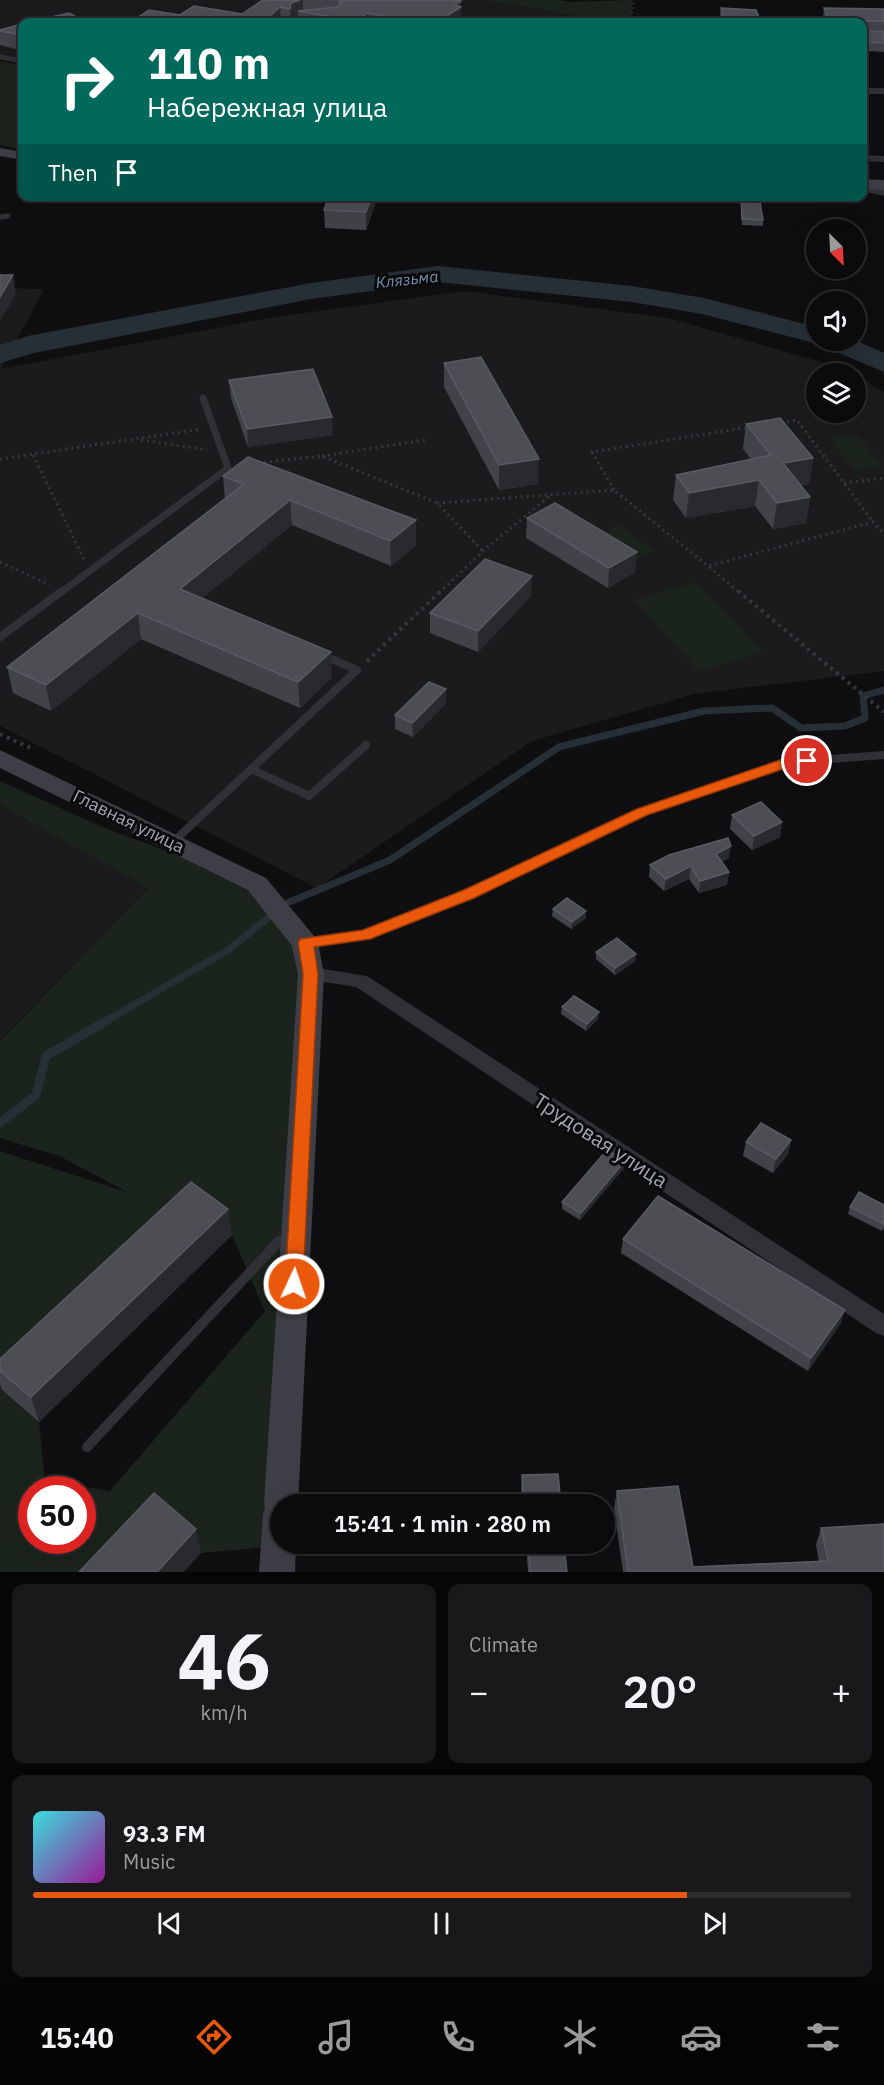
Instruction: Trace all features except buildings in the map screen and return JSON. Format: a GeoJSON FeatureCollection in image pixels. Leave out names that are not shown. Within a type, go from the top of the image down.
{"type":"FeatureCollection","features":[{"type":"Feature","properties":{"kind":"main road"},"geometry":{"type":"LineString","coordinates":[[0,152],[18,155]]}},
{"type":"Feature","properties":{"kind":"main road"},"geometry":{"type":"LineString","coordinates":[[867,186],[884,185]]}},
{"type":"Feature","properties":{"kind":"main road","name":"Главная улица"},"geometry":{"type":"LineString","coordinates":[[0,758],[172,843],[281,913]]}},
{"type":"Feature","properties":{"kind":"main road"},"geometry":{"type":"LineString","coordinates":[[281,913],[311,974],[282,1494]]}},
{"type":"Feature","properties":{"kind":"main road"},"geometry":{"type":"LineString","coordinates":[[277,1572],[278,1554]]}},
{"type":"Feature","properties":{"kind":"street"},"geometry":{"type":"LineString","coordinates":[[867,91],[884,91]]}},
{"type":"Feature","properties":{"kind":"street"},"geometry":{"type":"LineString","coordinates":[[867,158],[884,159]]}},
{"type":"Feature","properties":{"kind":"street"},"geometry":{"type":"LineString","coordinates":[[867,188],[884,193]]}},
{"type":"Feature","properties":{"kind":"street","name":"Трудовая улица"},"geometry":{"type":"LineString","coordinates":[[311,974],[360,981],[884,1326]]}},
{"type":"Feature","properties":{"kind":"lane"},"geometry":{"type":"LineString","coordinates":[[0,57],[18,60]]}},
{"type":"Feature","properties":{"kind":"lane"},"geometry":{"type":"LineString","coordinates":[[0,217],[9,216]]}},
{"type":"Feature","properties":{"kind":"lane"},"geometry":{"type":"LineString","coordinates":[[0,637],[228,468],[203,398]]}},
{"type":"Feature","properties":{"kind":"lane"},"geometry":{"type":"LineString","coordinates":[[172,843],[357,670],[315,652]]}},
{"type":"Feature","properties":{"kind":"lane"},"geometry":{"type":"LineString","coordinates":[[251,769],[309,796],[366,745]]}},
{"type":"Feature","properties":{"kind":"lane"},"geometry":{"type":"LineString","coordinates":[[281,913],[365,935],[469,894],[642,812],[788,762],[884,756]]}},
{"type":"Feature","properties":{"kind":"lane"},"geometry":{"type":"LineString","coordinates":[[87,1447],[279,1241],[297,1239]]}},
{"type":"Feature","properties":{"kind":"path"},"geometry":{"type":"LineString","coordinates":[[631,18],[634,0]]}},
{"type":"Feature","properties":{"kind":"path"},"geometry":{"type":"LineString","coordinates":[[774,424],[797,420],[884,535]]}},
{"type":"Feature","properties":{"kind":"path"},"geometry":{"type":"LineString","coordinates":[[751,427],[592,452],[614,490],[884,712]]}},
{"type":"Feature","properties":{"kind":"path"},"geometry":{"type":"LineString","coordinates":[[0,454],[1,459],[213,428]]}},
{"type":"Feature","properties":{"kind":"path"},"geometry":{"type":"LineString","coordinates":[[137,439],[222,453]]}},
{"type":"Feature","properties":{"kind":"path"},"geometry":{"type":"LineString","coordinates":[[228,468],[425,440]]}},
{"type":"Feature","properties":{"kind":"path"},"geometry":{"type":"LineString","coordinates":[[33,455],[89,571]]}},
{"type":"Feature","properties":{"kind":"path"},"geometry":{"type":"LineString","coordinates":[[322,456],[437,503],[483,551]]}},
{"type":"Feature","properties":{"kind":"path"},"geometry":{"type":"LineString","coordinates":[[844,483],[884,478]]}},
{"type":"Feature","properties":{"kind":"path"},"geometry":{"type":"LineString","coordinates":[[437,503],[614,490]]}},
{"type":"Feature","properties":{"kind":"path"},"geometry":{"type":"LineString","coordinates":[[357,670],[483,551],[551,495]]}},
{"type":"Feature","properties":{"kind":"path"},"geometry":{"type":"LineString","coordinates":[[520,521],[531,523]]}},
{"type":"Feature","properties":{"kind":"path"},"geometry":{"type":"LineString","coordinates":[[708,566],[873,522]]}},
{"type":"Feature","properties":{"kind":"path"},"geometry":{"type":"LineString","coordinates":[[0,562],[63,591]]}},
{"type":"Feature","properties":{"kind":"path"},"geometry":{"type":"LineString","coordinates":[[0,734],[33,749]]}},
{"type":"Feature","properties":{"kind":"shaded area"},"geometry":{"type":"Polygon","coordinates":[[[0,0],[483,0],[586,18],[18,18],[18,58],[0,55],[0,0]]]}},
{"type":"Feature","properties":{"kind":"shaded area"},"geometry":{"type":"Polygon","coordinates":[[[483,0],[570,2],[632,0],[631,18],[586,18],[483,0]]]}},
{"type":"Feature","properties":{"kind":"shaded area"},"geometry":{"type":"Polygon","coordinates":[[[0,61],[18,64],[18,149],[0,145],[0,61]]]}},
{"type":"Feature","properties":{"kind":"shaded area"},"geometry":{"type":"Polygon","coordinates":[[[0,288],[44,289],[1,369],[275,317],[465,291],[668,318],[825,363],[806,363],[806,423],[866,423],[866,381],[884,392],[884,671],[694,694],[532,741],[317,888],[0,726],[0,288]]]}},
{"type":"Feature","properties":{"kind":"shaded area"},"geometry":{"type":"Polygon","coordinates":[[[856,434],[883,465],[855,470],[829,439],[856,434]]]}},
{"type":"Feature","properties":{"kind":"shaded area"},"geometry":{"type":"Polygon","coordinates":[[[619,525],[653,551],[635,560],[598,534],[619,525]]]}},
{"type":"Feature","properties":{"kind":"shaded area"},"geometry":{"type":"Polygon","coordinates":[[[696,582],[763,652],[699,672],[635,600],[696,582]]]}},
{"type":"Feature","properties":{"kind":"shaded area"},"geometry":{"type":"Polygon","coordinates":[[[0,781],[107,829],[257,884],[311,974],[282,1494],[270,1494],[270,1547],[201,1553],[108,1572],[0,1572],[0,1151],[129,1193],[59,1156],[0,1138],[0,1041],[148,888],[0,805],[0,781]],[[232,1235],[2,1390],[39,1422],[44,1476],[18,1476],[18,1554],[96,1554],[96,1489],[110,1491],[265,1311],[232,1235]]]}},
{"type":"Feature","properties":{"kind":"shaded area"},"geometry":{"type":"Polygon","coordinates":[[[0,805],[148,888],[0,1040],[0,805]]]}},
{"type":"Feature","properties":{"kind":"waterway","name":"Клязьма"},"geometry":{"type":"LineString","coordinates":[[0,354],[28,345],[311,291],[438,274],[632,294],[704,306],[806,333]]}},
{"type":"Feature","properties":{"kind":"waterway","name":"Клязьма"},"geometry":{"type":"LineString","coordinates":[[855,351],[884,363]]}},
{"type":"Feature","properties":{"kind":"waterway"},"geometry":{"type":"LineString","coordinates":[[106,1021],[228,950],[287,903],[390,860],[559,747],[704,711],[772,708],[801,728],[845,726],[865,718],[863,696],[884,690]]}},
{"type":"Feature","properties":{"kind":"waterway"},"geometry":{"type":"LineString","coordinates":[[0,1123],[36,1095],[46,1056],[108,1020]]}},
{"type":"Feature","properties":{"kind":"route"},"geometry":{"type":"LineString","coordinates":[[294,1284],[311,974],[305,943],[365,935],[469,894],[642,812],[788,762],[807,761]]}}]}
